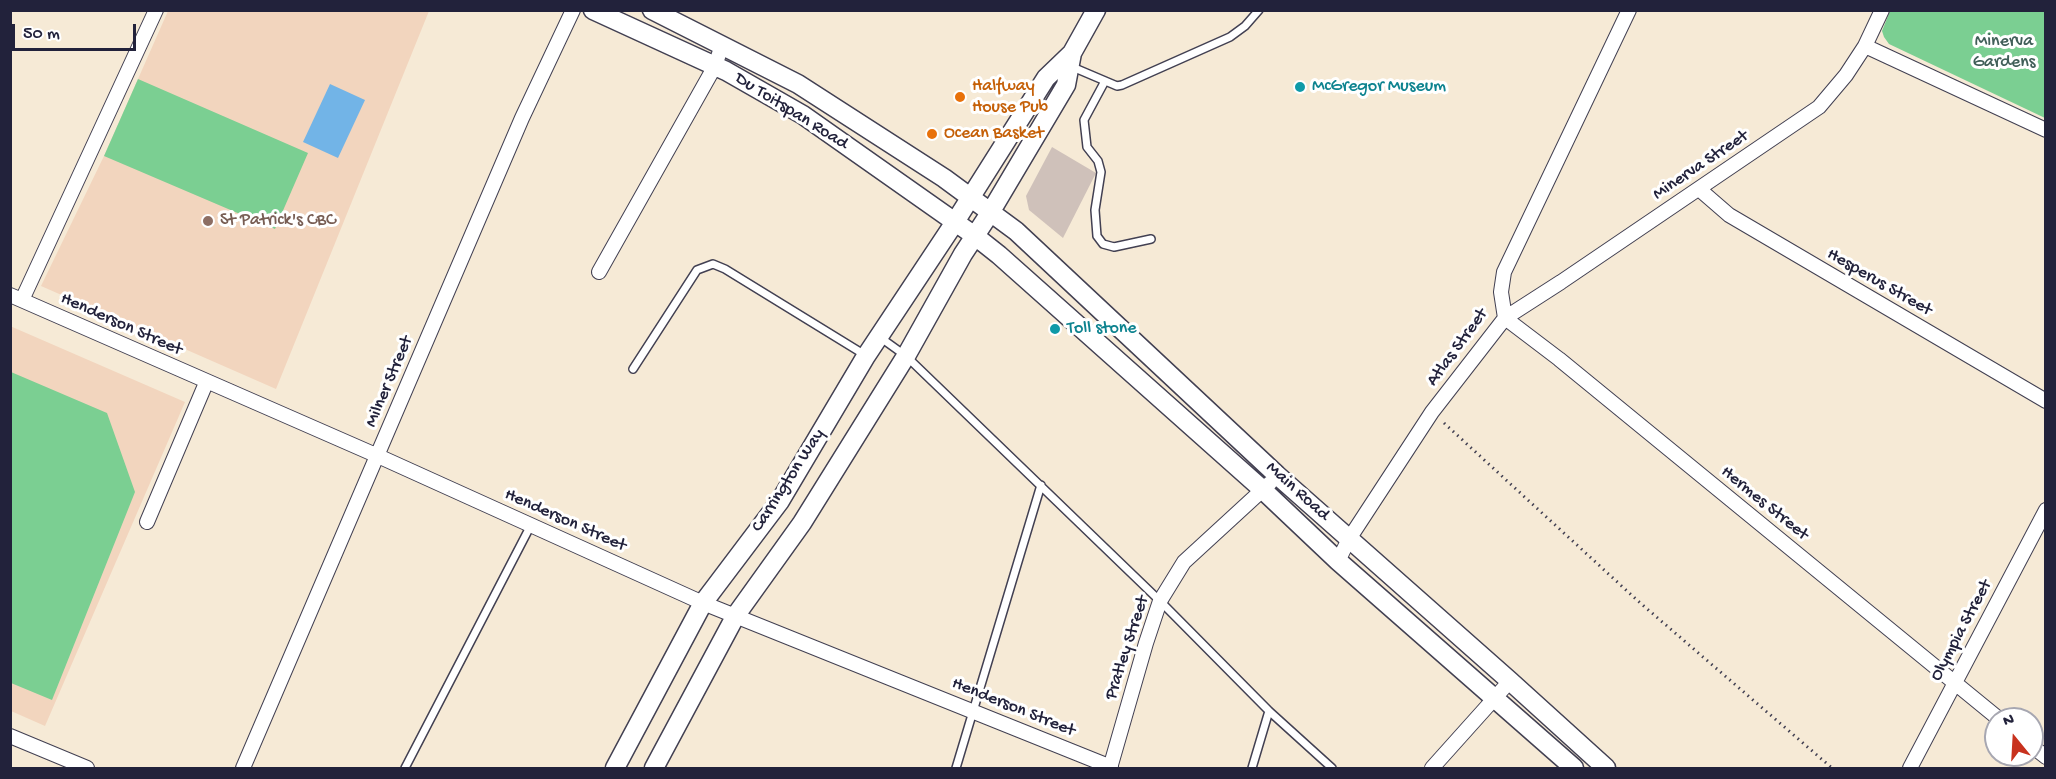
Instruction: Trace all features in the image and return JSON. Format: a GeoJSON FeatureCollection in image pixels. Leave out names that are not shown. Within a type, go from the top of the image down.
{"type":"FeatureCollection","features":[{"type":"Feature","properties":{"kind":"street"},"geometry":{"type":"LineString","coordinates":[[16,298],[156,10]]}},
{"type":"Feature","properties":{"kind":"street","name":"Milner Street"},"geometry":{"type":"LineString","coordinates":[[243,768],[522,118],[573,10]]}},
{"type":"Feature","properties":{"kind":"street","name":"Du Toitspan Road"},"geometry":{"type":"LineString","coordinates":[[592,10],[611,15],[715,66],[803,115],[975,236]]}},
{"type":"Feature","properties":{"kind":"street","name":"Du Toitspan Road"},"geometry":{"type":"LineString","coordinates":[[652,10],[798,84],[944,178],[990,213]]}},
{"type":"Feature","properties":{"kind":"street"},"geometry":{"type":"LineString","coordinates":[[1068,60],[1096,10]]}},
{"type":"Feature","properties":{"kind":"street","name":"Atlas Street"},"geometry":{"type":"LineString","coordinates":[[1338,561],[1349,539],[1432,412],[1505,318],[1501,292],[1504,272],[1629,10]]}},
{"type":"Feature","properties":{"kind":"street","name":"Minerva Street"},"geometry":{"type":"LineString","coordinates":[[1505,318],[1819,107],[1846,75],[1865,46],[1882,10]]}},
{"type":"Feature","properties":{"kind":"street"},"geometry":{"type":"LineString","coordinates":[[598,272],[715,66],[722,45]]}},
{"type":"Feature","properties":{"kind":"street"},"geometry":{"type":"LineString","coordinates":[[1865,46],[2046,130]]}},
{"type":"Feature","properties":{"kind":"street","name":"Carrington Way"},"geometry":{"type":"LineString","coordinates":[[615,768],[703,603],[780,501],[866,356],[955,222],[1046,78],[1068,60]]}},
{"type":"Feature","properties":{"kind":"street","name":"Carrington Way"},"geometry":{"type":"LineString","coordinates":[[654,768],[736,615],[802,523],[906,356],[1066,85],[1068,60]]}},
{"type":"Feature","properties":{"kind":"street","name":"Hesperus Street"},"geometry":{"type":"LineString","coordinates":[[1699,189],[1729,215],[2046,401]]}},
{"type":"Feature","properties":{"kind":"street","name":"Main Road"},"geometry":{"type":"LineString","coordinates":[[990,213],[1016,231],[1277,475],[1606,768]]}},
{"type":"Feature","properties":{"kind":"street","name":"Main Road"},"geometry":{"type":"LineString","coordinates":[[975,236],[1263,490],[1338,561],[1574,768]]}},
{"type":"Feature","properties":{"kind":"street","name":"Henderson Street"},"geometry":{"type":"LineString","coordinates":[[16,298],[378,456],[703,603],[1111,768]]}},
{"type":"Feature","properties":{"kind":"street","name":"Hermes Street"},"geometry":{"type":"LineString","coordinates":[[1505,318],[1559,359],[1984,707]]}},
{"type":"Feature","properties":{"kind":"street"},"geometry":{"type":"LineString","coordinates":[[147,522],[206,382]]}},
{"type":"Feature","properties":{"kind":"street","name":"Pratley Street"},"geometry":{"type":"LineString","coordinates":[[1111,768],[1160,601],[1184,562],[1277,475]]}},
{"type":"Feature","properties":{"kind":"street","name":"Olympia Street"},"geometry":{"type":"LineString","coordinates":[[1910,768],[2046,510]]}},
{"type":"Feature","properties":{"kind":"street"},"geometry":{"type":"LineString","coordinates":[[1432,768],[1510,681]]}},
{"type":"Feature","properties":{"kind":"street"},"geometry":{"type":"LineString","coordinates":[[10,736],[87,768]]}},
{"type":"Feature","properties":{"kind":"lane"},"geometry":{"type":"LineString","coordinates":[[1068,60],[1117,86],[1230,37],[1245,26],[1259,10]]}},
{"type":"Feature","properties":{"kind":"lane"},"geometry":{"type":"LineString","coordinates":[[1105,81],[1085,115],[1083,125],[1087,147],[1098,161],[1101,172],[1095,210],[1097,236],[1103,244],[1114,247],[1151,239]]}},
{"type":"Feature","properties":{"kind":"lane"},"geometry":{"type":"LineString","coordinates":[[633,369],[697,270],[712,264],[725,269],[866,356]]}},
{"type":"Feature","properties":{"kind":"lane"},"geometry":{"type":"LineString","coordinates":[[879,337],[906,356],[1160,601],[1269,711],[1332,768]]}},
{"type":"Feature","properties":{"kind":"lane"},"geometry":{"type":"LineString","coordinates":[[956,768],[1041,485]]}},
{"type":"Feature","properties":{"kind":"lane"},"geometry":{"type":"LineString","coordinates":[[405,768],[531,525]]}},
{"type":"Feature","properties":{"kind":"lane"},"geometry":{"type":"LineString","coordinates":[[1252,768],[1269,711]]}},
{"type":"Feature","properties":{"kind":"path"},"geometry":{"type":"LineString","coordinates":[[1432,412],[1638,601],[1832,768]]}},
{"type":"Feature","properties":{"kind":"shaded area","name":"St Patrick's CBC"},"geometry":{"type":"Polygon","coordinates":[[[168,11],[429,11],[276,389],[41,286],[104,156],[168,11]]]}},
{"type":"Feature","properties":{"kind":"shaded area"},"geometry":{"type":"Polygon","coordinates":[[[1052,147],[1096,173],[1063,238],[1029,210],[1026,196],[1052,147]]]}},
{"type":"Feature","properties":{"kind":"shaded area"},"geometry":{"type":"Polygon","coordinates":[[[10,326],[185,402],[45,726],[11,711],[10,326]]]}},
{"type":"Feature","properties":{"kind":"green space","name":"Minerva Gardens"},"geometry":{"type":"Polygon","coordinates":[[[1890,11],[2045,11],[2045,118],[1889,44],[1882,31],[1890,11]]]}},
{"type":"Feature","properties":{"kind":"green space"},"geometry":{"type":"Polygon","coordinates":[[[138,79],[308,153],[275,229],[104,156],[138,79]]]}},
{"type":"Feature","properties":{"kind":"green space"},"geometry":{"type":"Polygon","coordinates":[[[11,372],[107,413],[135,492],[52,700],[11,683],[11,372]]]}},
{"type":"Feature","properties":{"kind":"water"},"geometry":{"type":"Polygon","coordinates":[[[330,84],[365,100],[338,158],[303,142],[330,84]]]}},
{"type":"Feature","properties":{"kind":"place","name":"McGregor Museum"},"geometry":{"type":"Point","coordinates":[1300,87]}},
{"type":"Feature","properties":{"kind":"place","name":"Halfway House Pub"},"geometry":{"type":"Point","coordinates":[960,97]}},
{"type":"Feature","properties":{"kind":"place","name":"Ocean Basket"},"geometry":{"type":"Point","coordinates":[932,134]}},
{"type":"Feature","properties":{"kind":"place","name":"St Patrick's CBC"},"geometry":{"type":"Point","coordinates":[208,221]}},
{"type":"Feature","properties":{"kind":"place","name":"Toll stone"},"geometry":{"type":"Point","coordinates":[1055,329]}}]}
